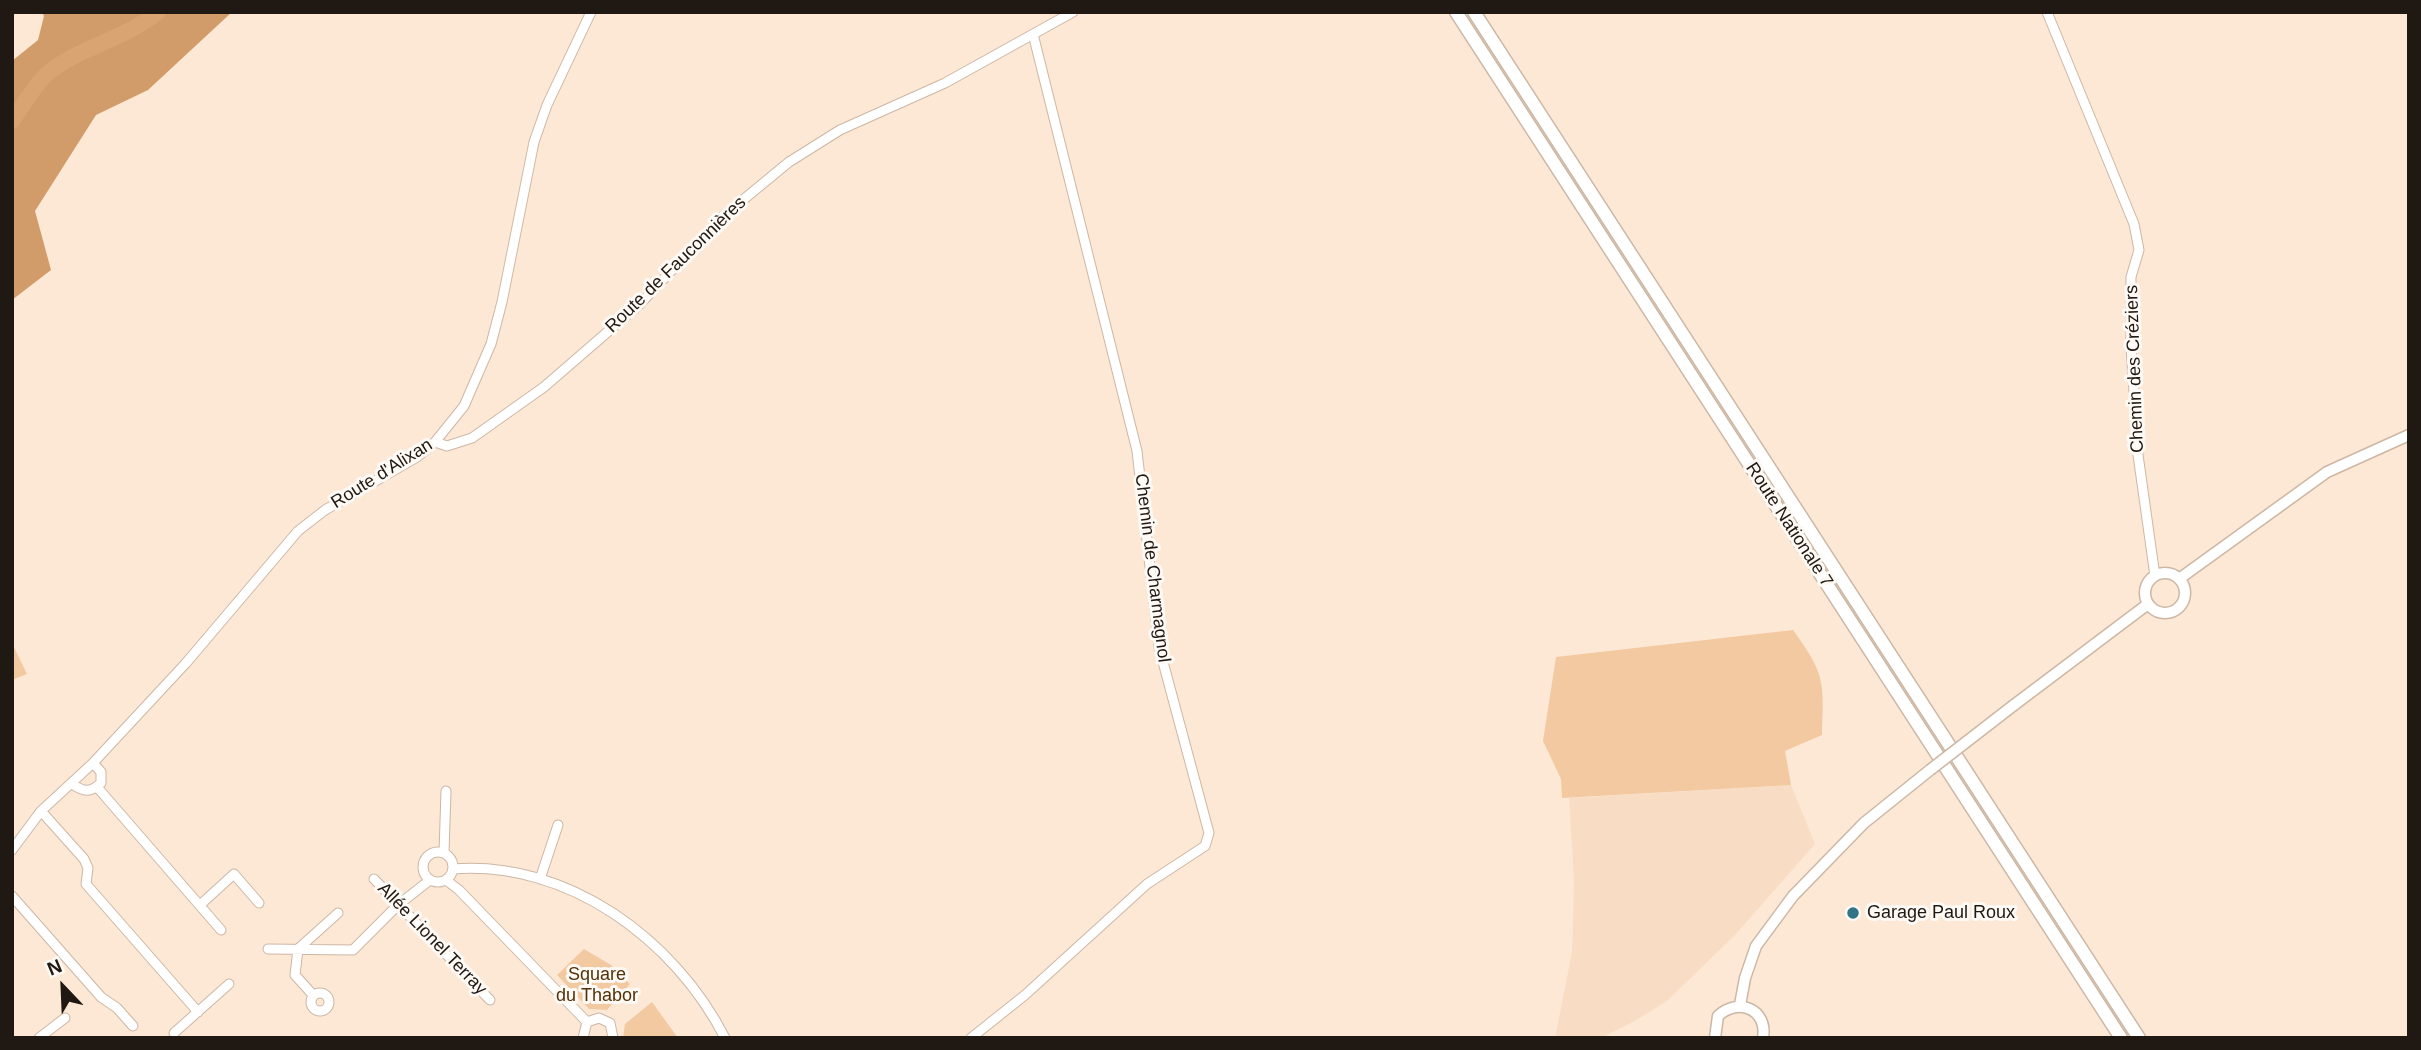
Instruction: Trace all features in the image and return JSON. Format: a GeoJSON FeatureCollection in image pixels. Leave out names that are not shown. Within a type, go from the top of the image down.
{"type":"FeatureCollection","features":[{"type":"Feature","properties":{"kind":"highway","name":"Route Nationale 7"},"geometry":{"type":"LineString","coordinates":[[1456,12],[2121,1038]]}},
{"type":"Feature","properties":{"kind":"highway","name":"Route Nationale 7"},"geometry":{"type":"LineString","coordinates":[[1474,12],[2139,1038]]}},
{"type":"Feature","properties":{"kind":"main road"},"geometry":{"type":"LineString","coordinates":[[2179,579],[2327,472],[2409,435]]}},
{"type":"Feature","properties":{"kind":"main road"},"geometry":{"type":"LineString","coordinates":[[2167,574],[2179,579],[2185,592],[2177,609],[2164,613],[2148,604],[2147,585],[2155,576],[2167,574]]}},
{"type":"Feature","properties":{"kind":"main road"},"geometry":{"type":"LineString","coordinates":[[1740,1005],[1745,978],[1756,946],[1793,896],[1864,823],[1930,769],[2148,604]]}},
{"type":"Feature","properties":{"kind":"main road"},"geometry":{"type":"LineString","coordinates":[[1714,1038],[1718,1016],[1732,1006],[1740,1005],[1756,1011],[1761,1018],[1763,1038]]}},
{"type":"Feature","properties":{"kind":"street","name":"Route d'Alixan"},"geometry":{"type":"LineString","coordinates":[[14,848],[41,811],[93,763],[186,663],[298,531],[326,510],[435,442],[464,406],[491,344],[534,142],[547,105],[591,12]]}},
{"type":"Feature","properties":{"kind":"street","name":"Route de Fauconnières"},"geometry":{"type":"LineString","coordinates":[[435,442],[447,446],[472,438],[544,387],[640,303],[721,218],[789,162],[840,130],[946,83],[1073,12]]}},
{"type":"Feature","properties":{"kind":"street","name":"Chemin des Créziers"},"geometry":{"type":"LineString","coordinates":[[2047,12],[2134,223],[2139,250],[2132,277],[2131,346],[2138,455],[2155,576]]}},
{"type":"Feature","properties":{"kind":"street","name":"Chemin de Charmagnol"},"geometry":{"type":"LineString","coordinates":[[971,1038],[1025,995],[1147,884],[1205,846],[1209,833],[1159,647],[1137,451],[1033,34]]}},
{"type":"Feature","properties":{"kind":"street"},"geometry":{"type":"LineString","coordinates":[[72,784],[83,791],[101,783],[101,772],[93,763]]}},
{"type":"Feature","properties":{"kind":"street"},"geometry":{"type":"LineString","coordinates":[[97,787],[221,930]]}},
{"type":"Feature","properties":{"kind":"street"},"geometry":{"type":"LineString","coordinates":[[444,853],[446,791]]}},
{"type":"Feature","properties":{"kind":"street"},"geometry":{"type":"LineString","coordinates":[[41,811],[84,859],[88,868],[86,884],[198,1012]]}},
{"type":"Feature","properties":{"kind":"street"},"geometry":{"type":"LineString","coordinates":[[540,879],[558,825]]}},
{"type":"Feature","properties":{"kind":"street"},"geometry":{"type":"LineString","coordinates":[[434,852],[444,853],[452,859],[453,869],[446,880],[438,883],[430,880],[424,872],[423,862],[434,852]]}},
{"type":"Feature","properties":{"kind":"street"},"geometry":{"type":"LineString","coordinates":[[453,869],[506,872],[540,879],[591,900],[639,932],[671,962],[700,997],[725,1038]]}},
{"type":"Feature","properties":{"kind":"street"},"geometry":{"type":"LineString","coordinates":[[200,905],[234,874],[259,903]]}},
{"type":"Feature","properties":{"kind":"street","name":"Allée Lionel Terray"},"geometry":{"type":"LineString","coordinates":[[374,879],[490,1000]]}},
{"type":"Feature","properties":{"kind":"street"},"geometry":{"type":"LineString","coordinates":[[268,949],[353,950],[398,905],[430,880]]}},
{"type":"Feature","properties":{"kind":"street"},"geometry":{"type":"LineString","coordinates":[[446,880],[459,890],[587,1023]]}},
{"type":"Feature","properties":{"kind":"street"},"geometry":{"type":"LineString","coordinates":[[12,896],[101,997],[117,1008],[133,1026]]}},
{"type":"Feature","properties":{"kind":"street"},"geometry":{"type":"LineString","coordinates":[[313,995],[295,975],[298,949],[338,913]]}},
{"type":"Feature","properties":{"kind":"street"},"geometry":{"type":"LineString","coordinates":[[174,1033],[229,984]]}},
{"type":"Feature","properties":{"kind":"street"},"geometry":{"type":"LineString","coordinates":[[40,1038],[65,1018]]}},
{"type":"Feature","properties":{"kind":"street"},"geometry":{"type":"LineString","coordinates":[[583,1038],[587,1023],[595,1018],[604,1019],[612,1026],[613,1038]]}},
{"type":"Feature","properties":{"kind":"shaded area"},"geometry":{"type":"Polygon","coordinates":[[[42,12],[232,12],[148,90],[96,115],[35,211],[51,270],[12,300],[12,61],[38,40],[44,16],[42,12]]]}},
{"type":"Feature","properties":{"kind":"shaded area"},"geometry":{"type":"Polygon","coordinates":[[[1791,785],[1815,844],[1735,935],[1667,1001],[1633,1022],[1601,1038],[1555,1038],[1572,952],[1574,883],[1569,798],[1791,785]]]}},
{"type":"Feature","properties":{"kind":"green space"},"geometry":{"type":"Polygon","coordinates":[[[1793,630],[1817,668],[1822,690],[1823,717],[1822,735],[1785,751],[1791,785],[1562,798],[1561,779],[1543,741],[1556,657],[1793,630]]]}},
{"type":"Feature","properties":{"kind":"green space"},"geometry":{"type":"Polygon","coordinates":[[[12,643],[27,674],[12,680],[12,643]]]}},
{"type":"Feature","properties":{"kind":"green space","name":"Square du Thabor"},"geometry":{"type":"Polygon","coordinates":[[[584,949],[611,965],[630,984],[607,1010],[589,1009],[557,975],[584,949]]]}},
{"type":"Feature","properties":{"kind":"green space","name":"Square du Thabor"},"geometry":{"type":"Polygon","coordinates":[[[652,1002],[678,1038],[623,1038],[625,1024],[652,1002]]]}},
{"type":"Feature","properties":{"kind":"waterway"},"geometry":{"type":"LineString","coordinates":[[12,121],[43,78],[60,64],[131,30],[158,12]]}},
{"type":"Feature","properties":{"kind":"place","name":"Garage Paul Roux"},"geometry":{"type":"Point","coordinates":[1853,913]}}]}
